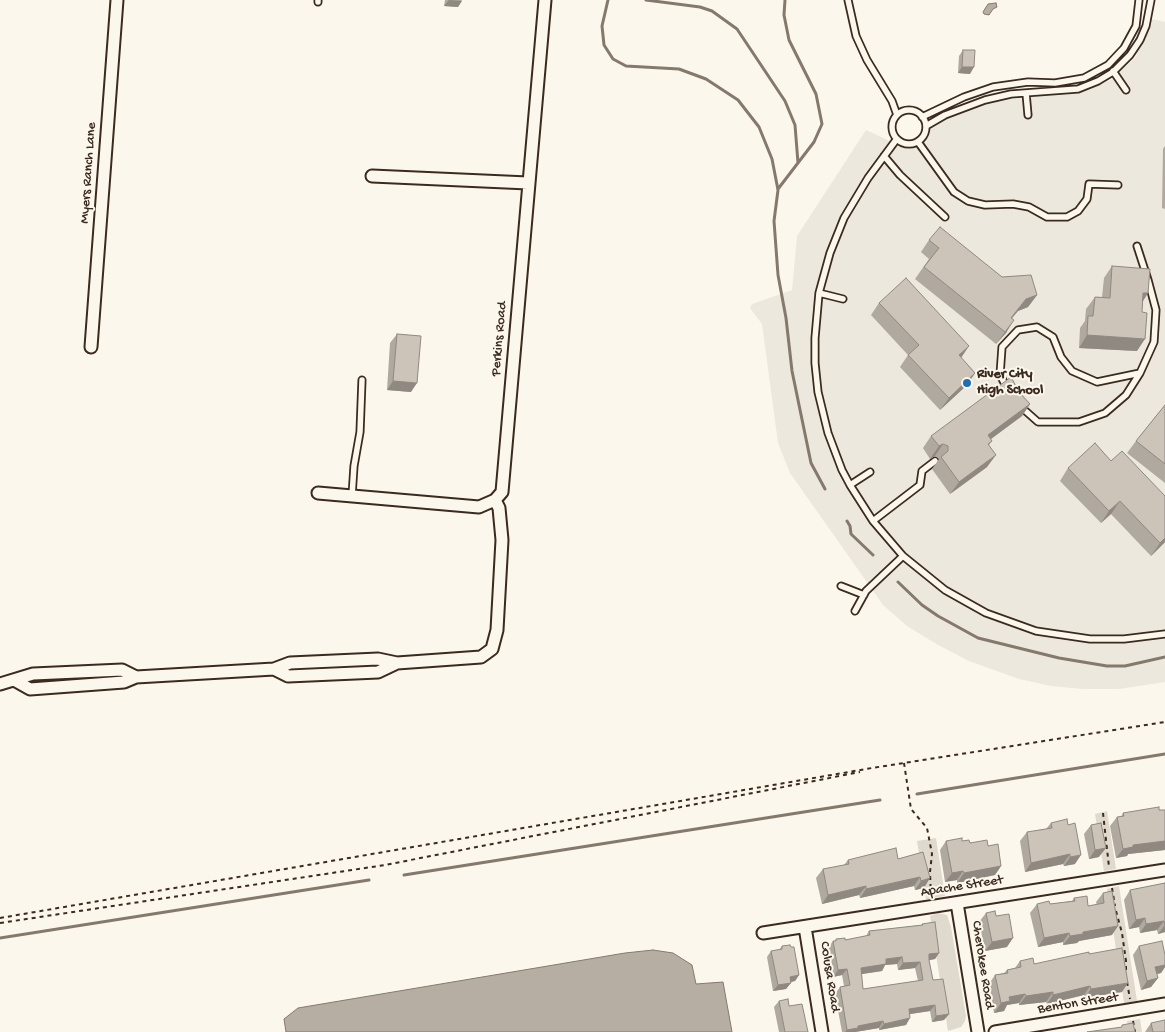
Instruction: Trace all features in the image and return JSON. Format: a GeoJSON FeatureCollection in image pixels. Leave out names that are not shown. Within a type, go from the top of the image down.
{"type":"FeatureCollection","features":[{"type":"Feature","properties":{"kind":"street","name":"Myers Ranch Lane"},"geometry":{"type":"LineString","coordinates":[[91,347],[117,0]]}},
{"type":"Feature","properties":{"kind":"street","name":"Perkins Road"},"geometry":{"type":"LineString","coordinates":[[495,500],[502,492],[545,0]]}},
{"type":"Feature","properties":{"kind":"street"},"geometry":{"type":"LineString","coordinates":[[372,176],[528,183]]}},
{"type":"Feature","properties":{"kind":"street"},"geometry":{"type":"LineString","coordinates":[[0,684],[14,680],[30,690],[124,682],[136,676],[274,670],[288,676],[378,672],[397,664],[481,657],[492,649],[497,630],[502,540],[500,508],[495,500],[479,507],[318,492]]}},
{"type":"Feature","properties":{"kind":"street","name":"Apache Street"},"geometry":{"type":"LineString","coordinates":[[763,934],[1165,870]]}},
{"type":"Feature","properties":{"kind":"street","name":"Cherokee Road"},"geometry":{"type":"LineString","coordinates":[[957,903],[978,1032]]}},
{"type":"Feature","properties":{"kind":"street","name":"Colusa Road"},"geometry":{"type":"LineString","coordinates":[[805,927],[822,1032]]}},
{"type":"Feature","properties":{"kind":"street","name":"Benton Street"},"geometry":{"type":"LineString","coordinates":[[996,1032],[1165,1004]]}},
{"type":"Feature","properties":{"kind":"lane"},"geometry":{"type":"LineString","coordinates":[[848,0],[856,36],[867,60],[892,101],[897,114]]}},
{"type":"Feature","properties":{"kind":"lane"},"geometry":{"type":"LineString","coordinates":[[922,117],[964,97],[993,87],[1028,82],[1054,83],[1084,78],[1108,65],[1124,48],[1136,26],[1139,0]]}},
{"type":"Feature","properties":{"kind":"lane"},"geometry":{"type":"LineString","coordinates":[[926,126],[922,117],[913,110],[902,111],[897,114],[891,124],[896,140],[907,145],[918,142],[922,138],[926,126],[945,115],[985,100],[1026,93],[1078,89],[1098,81],[1114,72],[1130,55],[1140,40],[1146,26],[1151,0]]}},
{"type":"Feature","properties":{"kind":"lane"},"geometry":{"type":"LineString","coordinates":[[1108,65],[1126,90]]}},
{"type":"Feature","properties":{"kind":"lane"},"geometry":{"type":"LineString","coordinates":[[1026,93],[1028,115]]}},
{"type":"Feature","properties":{"kind":"lane"},"geometry":{"type":"LineString","coordinates":[[896,140],[868,178],[844,218],[830,253],[819,293],[815,338],[818,392],[828,433],[842,470],[873,521],[903,556],[927,577],[957,598],[986,613],[1017,625],[1057,635],[1090,639],[1124,639],[1165,634]]}},
{"type":"Feature","properties":{"kind":"lane"},"geometry":{"type":"LineString","coordinates":[[918,142],[954,192],[968,201],[985,205],[1013,204],[1029,207],[1048,217],[1067,218],[1078,212],[1087,199],[1089,184],[1118,185]]}},
{"type":"Feature","properties":{"kind":"lane"},"geometry":{"type":"LineString","coordinates":[[884,156],[900,175],[945,217]]}},
{"type":"Feature","properties":{"kind":"lane"},"geometry":{"type":"LineString","coordinates":[[1014,402],[1038,422],[1079,422],[1105,413],[1126,395],[1140,373],[1154,342],[1156,310],[1136,246]]}},
{"type":"Feature","properties":{"kind":"lane"},"geometry":{"type":"LineString","coordinates":[[819,293],[843,299]]}},
{"type":"Feature","properties":{"kind":"lane"},"geometry":{"type":"LineString","coordinates":[[1011,395],[1000,375],[1002,347],[1018,330],[1037,327],[1052,337],[1061,357],[1072,371],[1097,382],[1140,373]]}},
{"type":"Feature","properties":{"kind":"lane"},"geometry":{"type":"LineString","coordinates":[[352,496],[354,466],[360,432],[362,380]]}},
{"type":"Feature","properties":{"kind":"lane"},"geometry":{"type":"LineString","coordinates":[[873,521],[920,485],[922,471],[935,461]]}},
{"type":"Feature","properties":{"kind":"lane"},"geometry":{"type":"LineString","coordinates":[[850,484],[870,472]]}},
{"type":"Feature","properties":{"kind":"lane"},"geometry":{"type":"LineString","coordinates":[[855,611],[864,595],[903,556]]}},
{"type":"Feature","properties":{"kind":"lane"},"geometry":{"type":"LineString","coordinates":[[841,586],[864,595]]}},
{"type":"Feature","properties":{"kind":"path"},"geometry":{"type":"LineString","coordinates":[[0,918],[904,763],[1165,722]]}},
{"type":"Feature","properties":{"kind":"path"},"geometry":{"type":"LineString","coordinates":[[904,763],[911,809],[924,825],[932,854],[930,878],[933,908]]}},
{"type":"Feature","properties":{"kind":"path"},"geometry":{"type":"LineString","coordinates":[[0,923],[385,865],[904,763]]}},
{"type":"Feature","properties":{"kind":"path"},"geometry":{"type":"LineString","coordinates":[[1103,813],[1109,869]]}},
{"type":"Feature","properties":{"kind":"path"},"geometry":{"type":"LineString","coordinates":[[1112,888],[1122,933],[1126,974]]}},
{"type":"Feature","properties":{"kind":"path"},"geometry":{"type":"LineString","coordinates":[[1127,981],[1130,1001]]}},
{"type":"Feature","properties":{"kind":"path"},"geometry":{"type":"LineString","coordinates":[[1133,1021],[1135,1032]]}},
{"type":"Feature","properties":{"kind":"shaded area"},"geometry":{"type":"Polygon","coordinates":[[[996,3],[997,7],[989,15],[984,14],[983,12],[988,4],[996,3]]]}},
{"type":"Feature","properties":{"kind":"shaded area","name":"River City High School"},"geometry":{"type":"Polygon","coordinates":[[[1151,19],[1165,22],[1165,682],[1119,689],[1082,689],[1051,686],[1019,679],[969,661],[907,626],[883,605],[790,473],[778,443],[762,324],[750,308],[752,304],[792,290],[797,236],[866,130],[903,147],[942,119],[989,101],[1083,92],[1111,80],[1136,57],[1151,19]]]}},
{"type":"Feature","properties":{"kind":"shaded area"},"geometry":{"type":"Polygon","coordinates":[[[1107,811],[1116,869],[1104,871],[1095,814],[1107,811]]]}},
{"type":"Feature","properties":{"kind":"shaded area"},"geometry":{"type":"Polygon","coordinates":[[[936,838],[945,896],[926,899],[917,841],[936,838]]]}},
{"type":"Feature","properties":{"kind":"shaded area"},"geometry":{"type":"Polygon","coordinates":[[[1119,886],[1137,1001],[1124,1003],[1107,889],[1119,886]]]}},
{"type":"Feature","properties":{"kind":"shaded area"},"geometry":{"type":"Polygon","coordinates":[[[938,913],[947,915],[951,927],[966,1016],[961,1027],[948,1031],[930,916],[938,913]]]}},
{"type":"Feature","properties":{"kind":"shaded area"},"geometry":{"type":"Polygon","coordinates":[[[653,950],[673,953],[692,965],[696,984],[723,982],[732,1032],[286,1032],[284,1019],[298,1008],[625,953],[653,950]]]}},
{"type":"Feature","properties":{"kind":"shaded area"},"geometry":{"type":"Polygon","coordinates":[[[1140,1019],[1142,1032],[1129,1032],[1127,1021],[1140,1019]]]}},
{"type":"Feature","properties":{"kind":"building"},"geometry":{"type":"Polygon","coordinates":[[[963,50],[975,50],[974,67],[962,67],[963,50]]]}},
{"type":"Feature","properties":{"kind":"building"},"geometry":{"type":"Polygon","coordinates":[[[940,227],[1002,277],[1031,275],[1037,295],[1026,299],[1011,318],[1014,320],[1005,332],[924,267],[939,248],[929,240],[940,227]]]}},
{"type":"Feature","properties":{"kind":"building"},"geometry":{"type":"Polygon","coordinates":[[[1112,266],[1150,269],[1148,293],[1143,293],[1142,312],[1147,313],[1145,339],[1087,335],[1088,316],[1093,316],[1095,297],[1110,298],[1112,266]]]}},
{"type":"Feature","properties":{"kind":"building"},"geometry":{"type":"Polygon","coordinates":[[[906,278],[969,346],[959,355],[975,373],[949,398],[908,355],[919,345],[879,303],[906,278]]]}},
{"type":"Feature","properties":{"kind":"building"},"geometry":{"type":"Polygon","coordinates":[[[397,334],[421,336],[417,383],[393,381],[397,334]]]}},
{"type":"Feature","properties":{"kind":"building"},"geometry":{"type":"Polygon","coordinates":[[[1011,377],[1019,392],[1030,404],[988,435],[992,441],[988,444],[996,455],[959,482],[941,457],[948,451],[948,446],[943,444],[939,446],[931,436],[1011,377]]]}},
{"type":"Feature","properties":{"kind":"building"},"geometry":{"type":"Polygon","coordinates":[[[1165,405],[1165,464],[1136,441],[1165,405]]]}},
{"type":"Feature","properties":{"kind":"building"},"geometry":{"type":"Polygon","coordinates":[[[1095,443],[1111,461],[1122,451],[1165,496],[1165,538],[1160,543],[1120,501],[1109,511],[1068,468],[1095,443]]]}},
{"type":"Feature","properties":{"kind":"building"},"geometry":{"type":"Polygon","coordinates":[[[1159,807],[1159,810],[1165,810],[1165,841],[1133,845],[1133,847],[1123,849],[1117,817],[1124,816],[1123,813],[1159,807]]]}},
{"type":"Feature","properties":{"kind":"building"},"geometry":{"type":"Polygon","coordinates":[[[1067,819],[1068,825],[1075,823],[1081,855],[1070,857],[1070,854],[1031,863],[1027,832],[1052,828],[1051,823],[1067,819]]]}},
{"type":"Feature","properties":{"kind":"building"},"geometry":{"type":"Polygon","coordinates":[[[1101,823],[1106,848],[1095,850],[1091,825],[1101,823]]]}},
{"type":"Feature","properties":{"kind":"building"},"geometry":{"type":"Polygon","coordinates":[[[962,838],[962,841],[969,840],[970,843],[987,840],[988,846],[998,844],[1001,866],[964,873],[963,871],[952,873],[946,841],[962,838]]]}},
{"type":"Feature","properties":{"kind":"building"},"geometry":{"type":"Polygon","coordinates":[[[896,848],[898,859],[923,852],[930,878],[921,881],[920,877],[866,889],[866,886],[828,895],[823,869],[849,864],[848,860],[896,848]]]}},
{"type":"Feature","properties":{"kind":"building"},"geometry":{"type":"Polygon","coordinates":[[[1165,883],[1165,925],[1164,921],[1146,924],[1145,918],[1136,920],[1130,890],[1165,883]]]}},
{"type":"Feature","properties":{"kind":"building"},"geometry":{"type":"Polygon","coordinates":[[[1112,891],[1118,926],[1083,932],[1083,934],[1070,936],[1069,933],[1044,938],[1037,904],[1049,901],[1050,904],[1075,901],[1074,898],[1087,896],[1088,906],[1104,903],[1103,893],[1112,891]]]}},
{"type":"Feature","properties":{"kind":"building"},"geometry":{"type":"Polygon","coordinates":[[[995,911],[996,916],[1009,914],[1013,938],[992,942],[986,913],[995,911]]]}},
{"type":"Feature","properties":{"kind":"building"},"geometry":{"type":"Polygon","coordinates":[[[935,922],[939,953],[929,954],[929,960],[933,980],[943,979],[949,1014],[936,1016],[935,1005],[909,1009],[910,1018],[884,1024],[883,1021],[847,1030],[840,987],[850,985],[847,969],[838,970],[833,941],[870,935],[869,931],[935,922]],[[902,957],[886,959],[886,964],[861,968],[863,989],[923,980],[920,962],[903,963],[902,957]]]}},
{"type":"Feature","properties":{"kind":"building"},"geometry":{"type":"Polygon","coordinates":[[[1162,941],[1165,965],[1155,967],[1158,978],[1147,981],[1139,946],[1162,941]]]}},
{"type":"Feature","properties":{"kind":"building"},"geometry":{"type":"Polygon","coordinates":[[[790,945],[794,947],[799,975],[790,977],[791,983],[778,985],[771,951],[790,945]]]}},
{"type":"Feature","properties":{"kind":"building"},"geometry":{"type":"Polygon","coordinates":[[[1122,948],[1128,983],[1091,989],[1090,986],[1053,995],[1053,992],[1026,996],[1025,994],[1009,997],[1010,1001],[1001,1003],[995,975],[1008,973],[1007,970],[1021,967],[1020,961],[1033,958],[1034,964],[1089,952],[1089,954],[1122,948]]]}},
{"type":"Feature","properties":{"kind":"building"},"geometry":{"type":"Polygon","coordinates":[[[788,999],[789,1006],[802,1004],[808,1032],[785,1032],[779,1001],[788,999]]]}},
{"type":"Feature","properties":{"kind":"building"},"geometry":{"type":"Polygon","coordinates":[[[1165,1020],[1165,1032],[1153,1032],[1151,1023],[1165,1020]]]}},
{"type":"Feature","properties":{"kind":"building"},"geometry":{"type":"Polygon","coordinates":[[[1133,1023],[1135,1032],[1087,1032],[1122,1027],[1122,1025],[1133,1023]]]}},
{"type":"Feature","properties":{"kind":"waterway"},"geometry":{"type":"LineString","coordinates":[[608,0],[602,26],[604,45],[613,59],[626,66],[679,69],[706,79],[738,100],[759,127],[772,159],[778,190],[774,221],[778,275],[786,318],[792,371],[811,463],[825,489]]}},
{"type":"Feature","properties":{"kind":"waterway"},"geometry":{"type":"LineString","coordinates":[[646,0],[700,7],[712,11],[737,29],[785,101],[795,125],[798,163]]}},
{"type":"Feature","properties":{"kind":"waterway"},"geometry":{"type":"LineString","coordinates":[[778,189],[814,142],[822,124],[816,94],[789,40],[784,15],[785,0]]}},
{"type":"Feature","properties":{"kind":"waterway"},"geometry":{"type":"LineString","coordinates":[[847,521],[851,534],[873,555]]}},
{"type":"Feature","properties":{"kind":"waterway"},"geometry":{"type":"LineString","coordinates":[[898,582],[922,605],[978,638],[1059,658],[1107,666],[1125,666],[1165,657]]}},
{"type":"Feature","properties":{"kind":"waterway"},"geometry":{"type":"LineString","coordinates":[[917,794],[1165,754]]}},
{"type":"Feature","properties":{"kind":"waterway"},"geometry":{"type":"LineString","coordinates":[[404,875],[880,800]]}},
{"type":"Feature","properties":{"kind":"waterway"},"geometry":{"type":"LineString","coordinates":[[0,938],[369,880]]}},
{"type":"Feature","properties":{"kind":"place","name":"River City High School"},"geometry":{"type":"Point","coordinates":[967,383]}}]}
